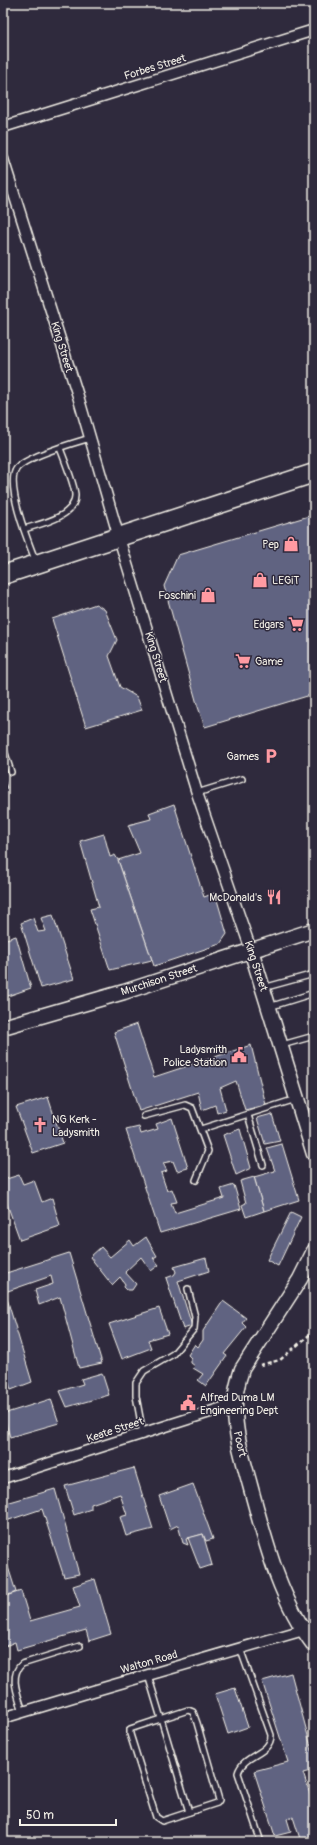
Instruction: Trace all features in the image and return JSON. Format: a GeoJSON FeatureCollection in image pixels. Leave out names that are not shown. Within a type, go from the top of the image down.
{"type":"FeatureCollection","features":[{"type":"Feature","properties":{"kind":"highway"},"geometry":{"type":"LineString","coordinates":[[3,575],[314,473]]}},
{"type":"Feature","properties":{"kind":"street","name":"Forbes Street"},"geometry":{"type":"LineString","coordinates":[[3,126],[314,30]]}},
{"type":"Feature","properties":{"kind":"street","name":"King Street"},"geometry":{"type":"LineString","coordinates":[[3,159],[198,793],[251,950],[297,1098],[306,1120],[314,1154]]}},
{"type":"Feature","properties":{"kind":"street","name":"Murchison Street"},"geometry":{"type":"LineString","coordinates":[[3,1027],[124,992],[314,930]]}},
{"type":"Feature","properties":{"kind":"street","name":"Poort"},"geometry":{"type":"LineString","coordinates":[[314,1251],[300,1279],[242,1369],[237,1382],[235,1404],[236,1430],[260,1519],[282,1588],[309,1629],[314,1645]]}},
{"type":"Feature","properties":{"kind":"street","name":"Keate Street"},"geometry":{"type":"LineString","coordinates":[[3,1478],[235,1404]]}},
{"type":"Feature","properties":{"kind":"street","name":"Walton Road"},"geometry":{"type":"LineString","coordinates":[[3,1718],[309,1629]]}},
{"type":"Feature","properties":{"kind":"lane"},"geometry":{"type":"LineString","coordinates":[[37,564],[14,496],[13,475],[17,468],[40,454],[90,438]]}},
{"type":"Feature","properties":{"kind":"lane"},"geometry":{"type":"LineString","coordinates":[[24,529],[49,522],[67,512],[74,502],[75,494],[60,448]]}},
{"type":"Feature","properties":{"kind":"lane"},"geometry":{"type":"LineString","coordinates":[[3,747],[11,772]]}},
{"type":"Feature","properties":{"kind":"lane"},"geometry":{"type":"LineString","coordinates":[[198,793],[242,779]]}},
{"type":"Feature","properties":{"kind":"lane"},"geometry":{"type":"LineString","coordinates":[[263,988],[314,974]]}},
{"type":"Feature","properties":{"kind":"lane"},"geometry":{"type":"LineString","coordinates":[[269,1007],[314,993]]}},
{"type":"Feature","properties":{"kind":"lane"},"geometry":{"type":"LineString","coordinates":[[281,1045],[314,1036]]}},
{"type":"Feature","properties":{"kind":"lane"},"geometry":{"type":"LineString","coordinates":[[201,1129],[297,1098]]}},
{"type":"Feature","properties":{"kind":"lane"},"geometry":{"type":"LineString","coordinates":[[144,1116],[188,1105],[192,1108],[208,1150],[196,1180]]}},
{"type":"Feature","properties":{"kind":"lane"},"geometry":{"type":"LineString","coordinates":[[248,1114],[263,1165]]}},
{"type":"Feature","properties":{"kind":"lane"},"geometry":{"type":"LineString","coordinates":[[143,1434],[136,1396],[136,1383],[144,1371],[173,1354],[193,1331],[195,1320],[188,1289]]}},
{"type":"Feature","properties":{"kind":"lane"},"geometry":{"type":"LineString","coordinates":[[23,1712],[14,1677],[17,1668],[22,1664],[80,1646]]}},
{"type":"Feature","properties":{"kind":"lane"},"geometry":{"type":"LineString","coordinates":[[240,1648],[271,1735],[271,1741],[267,1747],[243,1763],[238,1773],[261,1842]]}},
{"type":"Feature","properties":{"kind":"lane"},"geometry":{"type":"LineString","coordinates":[[148,1675],[189,1812]]}},
{"type":"Feature","properties":{"kind":"lane"},"geometry":{"type":"LineString","coordinates":[[188,1710],[193,1712],[219,1800],[217,1803],[164,1821],[158,1820],[130,1734],[130,1730],[133,1728],[161,1718],[188,1710]]}},
{"type":"Feature","properties":{"kind":"path"},"geometry":{"type":"LineString","coordinates":[[242,1369],[280,1360],[314,1331]]}},
{"type":"Feature","properties":{"kind":"building"},"geometry":{"type":"Polygon","coordinates":[[[309,516],[314,531],[314,694],[205,727],[197,704],[164,586],[178,555],[309,516]]]}},
{"type":"Feature","properties":{"kind":"building"},"geometry":{"type":"Polygon","coordinates":[[[96,604],[105,610],[117,640],[109,656],[120,687],[137,697],[142,710],[86,727],[52,619],[96,604]]]}},
{"type":"Feature","properties":{"kind":"building"},"geometry":{"type":"Polygon","coordinates":[[[3,776],[7,788],[3,789],[3,776]]]}},
{"type":"Feature","properties":{"kind":"building"},"geometry":{"type":"Polygon","coordinates":[[[174,804],[204,897],[215,893],[227,934],[220,944],[154,966],[118,860],[140,853],[128,825],[151,819],[149,813],[174,804]]]}},
{"type":"Feature","properties":{"kind":"building"},"geometry":{"type":"Polygon","coordinates":[[[104,834],[110,857],[115,855],[118,860],[152,960],[110,970],[90,909],[99,907],[80,841],[104,834]]]}},
{"type":"Feature","properties":{"kind":"building"},"geometry":{"type":"Polygon","coordinates":[[[53,915],[74,979],[41,988],[21,923],[33,918],[38,932],[46,931],[41,918],[53,915]]]}},
{"type":"Feature","properties":{"kind":"building"},"geometry":{"type":"Polygon","coordinates":[[[16,936],[31,988],[5,997],[3,990],[3,940],[16,936]]]}},
{"type":"Feature","properties":{"kind":"building"},"geometry":{"type":"Polygon","coordinates":[[[137,1024],[154,1077],[251,1045],[266,1105],[245,1110],[236,1081],[220,1088],[226,1110],[217,1113],[215,1105],[202,1110],[198,1092],[139,1111],[114,1032],[137,1024]]]}},
{"type":"Feature","properties":{"kind":"building","name":"NG Kerk - Ladysmith"},"geometry":{"type":"Polygon","coordinates":[[[48,1097],[63,1143],[33,1153],[16,1107],[48,1097]]]}},
{"type":"Feature","properties":{"kind":"building"},"geometry":{"type":"Polygon","coordinates":[[[272,1114],[280,1141],[265,1144],[257,1118],[272,1114]]]}},
{"type":"Feature","properties":{"kind":"building"},"geometry":{"type":"Polygon","coordinates":[[[172,1118],[188,1168],[177,1171],[173,1161],[163,1163],[167,1171],[161,1173],[167,1191],[172,1189],[177,1202],[171,1203],[175,1213],[224,1198],[221,1189],[234,1185],[241,1209],[160,1233],[126,1130],[139,1127],[141,1134],[158,1129],[156,1124],[172,1118]]]}},
{"type":"Feature","properties":{"kind":"building"},"geometry":{"type":"Polygon","coordinates":[[[240,1129],[251,1168],[236,1175],[223,1135],[240,1129]]]}},
{"type":"Feature","properties":{"kind":"building"},"geometry":{"type":"Polygon","coordinates":[[[282,1144],[299,1200],[264,1211],[254,1177],[275,1171],[267,1148],[282,1144]]]}},
{"type":"Feature","properties":{"kind":"building"},"geometry":{"type":"Polygon","coordinates":[[[19,1175],[23,1184],[34,1180],[42,1202],[52,1198],[60,1226],[20,1240],[3,1193],[3,1180],[19,1175]]]}},
{"type":"Feature","properties":{"kind":"building"},"geometry":{"type":"Polygon","coordinates":[[[254,1177],[264,1211],[246,1217],[242,1205],[246,1203],[240,1181],[254,1177]]]}},
{"type":"Feature","properties":{"kind":"building"},"geometry":{"type":"Polygon","coordinates":[[[291,1212],[301,1217],[278,1266],[267,1260],[291,1212]]]}},
{"type":"Feature","properties":{"kind":"building"},"geometry":{"type":"Polygon","coordinates":[[[146,1237],[157,1256],[153,1258],[159,1265],[151,1271],[141,1257],[125,1272],[136,1284],[132,1290],[127,1290],[124,1287],[125,1284],[120,1277],[112,1285],[90,1257],[101,1247],[110,1257],[130,1240],[134,1246],[146,1237]]]}},
{"type":"Feature","properties":{"kind":"building"},"geometry":{"type":"Polygon","coordinates":[[[69,1253],[102,1363],[79,1368],[60,1297],[39,1305],[35,1290],[53,1284],[51,1276],[5,1292],[32,1382],[11,1390],[3,1364],[3,1274],[69,1253]]]}},
{"type":"Feature","properties":{"kind":"building"},"geometry":{"type":"Polygon","coordinates":[[[206,1258],[209,1271],[178,1281],[192,1326],[183,1329],[166,1278],[174,1275],[176,1272],[174,1267],[206,1258]]]}},
{"type":"Feature","properties":{"kind":"building"},"geometry":{"type":"Polygon","coordinates":[[[223,1301],[246,1318],[242,1323],[246,1327],[224,1354],[227,1356],[206,1386],[198,1380],[203,1374],[193,1368],[195,1366],[191,1363],[191,1358],[188,1355],[195,1344],[198,1347],[203,1340],[203,1331],[223,1301]]]}},
{"type":"Feature","properties":{"kind":"building"},"geometry":{"type":"Polygon","coordinates":[[[159,1308],[168,1334],[148,1340],[151,1348],[122,1359],[109,1324],[159,1308]]]}},
{"type":"Feature","properties":{"kind":"building"},"geometry":{"type":"Polygon","coordinates":[[[102,1373],[109,1395],[67,1407],[60,1391],[83,1384],[81,1379],[102,1373]]]}},
{"type":"Feature","properties":{"kind":"building"},"geometry":{"type":"Polygon","coordinates":[[[51,1399],[59,1423],[10,1437],[3,1414],[51,1399]]]}},
{"type":"Feature","properties":{"kind":"building"},"geometry":{"type":"Polygon","coordinates":[[[134,1468],[153,1529],[126,1536],[120,1517],[127,1515],[120,1494],[91,1504],[91,1509],[74,1515],[65,1486],[134,1468]]]}},
{"type":"Feature","properties":{"kind":"building"},"geometry":{"type":"Polygon","coordinates":[[[193,1484],[213,1539],[206,1541],[203,1534],[186,1539],[188,1545],[183,1543],[178,1525],[170,1529],[159,1496],[193,1484]]]}},
{"type":"Feature","properties":{"kind":"building"},"geometry":{"type":"Polygon","coordinates":[[[55,1489],[79,1574],[64,1577],[42,1509],[3,1522],[3,1504],[55,1489]]]}},
{"type":"Feature","properties":{"kind":"building"},"geometry":{"type":"Polygon","coordinates":[[[203,1534],[212,1565],[200,1569],[188,1538],[203,1534]]]}},
{"type":"Feature","properties":{"kind":"building"},"geometry":{"type":"Polygon","coordinates":[[[3,1551],[16,1592],[3,1597],[3,1551]]]}},
{"type":"Feature","properties":{"kind":"building"},"geometry":{"type":"Polygon","coordinates":[[[95,1579],[111,1634],[89,1641],[86,1630],[17,1650],[15,1642],[3,1647],[3,1597],[21,1591],[30,1621],[80,1607],[73,1586],[95,1579]]]}},
{"type":"Feature","properties":{"kind":"building"},"geometry":{"type":"Polygon","coordinates":[[[3,1659],[7,1674],[3,1679],[3,1659]]]}},
{"type":"Feature","properties":{"kind":"building"},"geometry":{"type":"Polygon","coordinates":[[[291,1673],[314,1758],[314,1770],[303,1773],[312,1800],[314,1800],[314,1842],[301,1842],[293,1817],[287,1819],[291,1832],[275,1836],[254,1771],[288,1762],[262,1681],[291,1673]]]}},
{"type":"Feature","properties":{"kind":"building"},"geometry":{"type":"Polygon","coordinates":[[[235,1688],[248,1727],[228,1734],[215,1694],[235,1688]]]}},
{"type":"Feature","properties":{"kind":"place","name":"Pep"},"geometry":{"type":"Point","coordinates":[291,544]}},
{"type":"Feature","properties":{"kind":"place","name":"LEGiT"},"geometry":{"type":"Point","coordinates":[260,580]}},
{"type":"Feature","properties":{"kind":"place","name":"Foschini"},"geometry":{"type":"Point","coordinates":[208,595]}},
{"type":"Feature","properties":{"kind":"place","name":"Edgars"},"geometry":{"type":"Point","coordinates":[296,624]}},
{"type":"Feature","properties":{"kind":"place","name":"Game"},"geometry":{"type":"Point","coordinates":[243,661]}},
{"type":"Feature","properties":{"kind":"place","name":"Games"},"geometry":{"type":"Point","coordinates":[271,756]}},
{"type":"Feature","properties":{"kind":"place","name":"McDonald's"},"geometry":{"type":"Point","coordinates":[274,897]}},
{"type":"Feature","properties":{"kind":"place","name":"Ladysmith Police Station"},"geometry":{"type":"Point","coordinates":[239,1055]}},
{"type":"Feature","properties":{"kind":"place","name":"NG Kerk - Ladysmith"},"geometry":{"type":"Point","coordinates":[40,1125]}},
{"type":"Feature","properties":{"kind":"place","name":"Alfred Duma LM Engineering Dept"},"geometry":{"type":"Point","coordinates":[188,1403]}}]}
